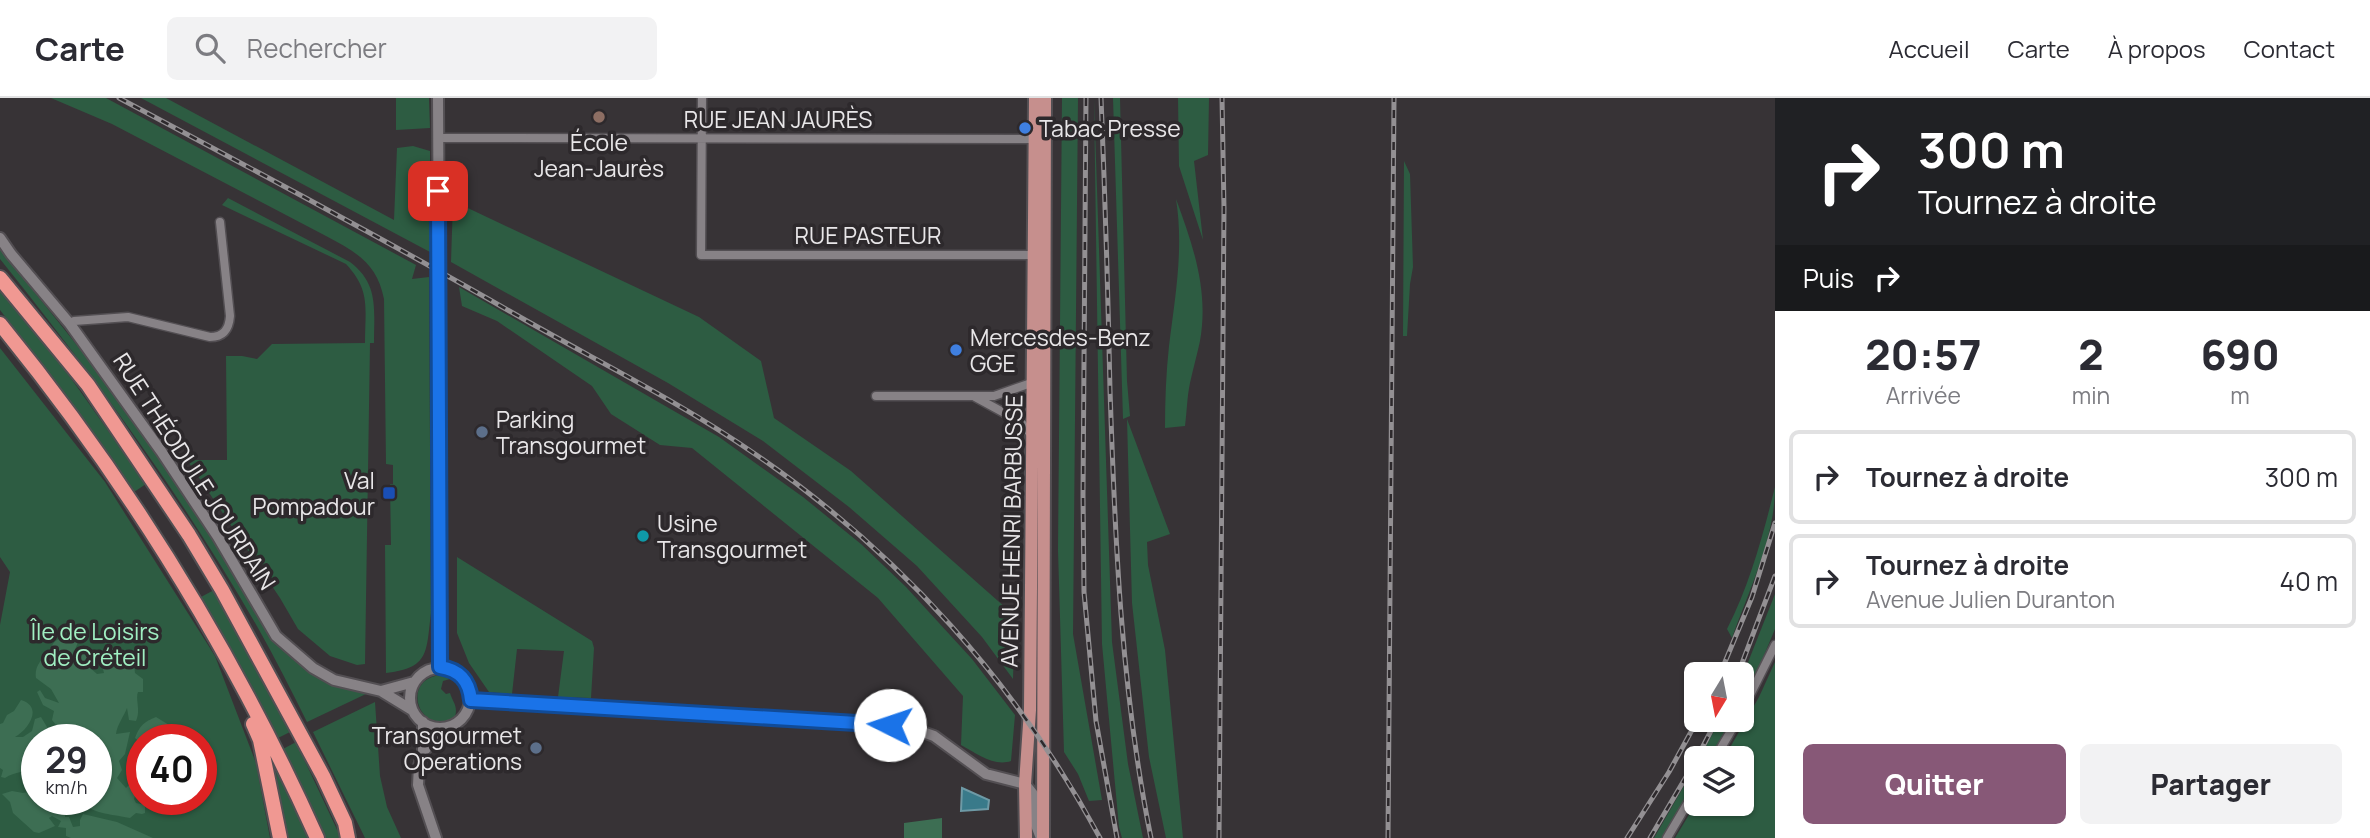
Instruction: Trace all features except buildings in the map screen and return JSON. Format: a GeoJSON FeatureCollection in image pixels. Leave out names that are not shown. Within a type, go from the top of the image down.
{"type":"FeatureCollection","features":[{"type":"Feature","properties":{"kind":"highway"},"geometry":{"type":"LineString","coordinates":[[0,268],[3,280],[88,386],[189,535],[260,658],[345,823],[356,838]]}},
{"type":"Feature","properties":{"kind":"highway"},"geometry":{"type":"LineString","coordinates":[[0,324],[62,403],[160,544],[229,661],[292,781],[317,838]]}},
{"type":"Feature","properties":{"kind":"highway"},"geometry":{"type":"LineString","coordinates":[[229,661],[235,683],[260,740],[280,838]]}},
{"type":"Feature","properties":{"kind":"highway"},"geometry":{"type":"LineString","coordinates":[[345,823],[348,838]]}},
{"type":"Feature","properties":{"kind":"main road"},"geometry":{"type":"LineString","coordinates":[[438,98],[440,667]]}},
{"type":"Feature","properties":{"kind":"main road","name":"AVENUE HENRI BARBUSSE"},"geometry":{"type":"LineString","coordinates":[[1026,838],[1034,382],[1035,98]]}},
{"type":"Feature","properties":{"kind":"main road","name":"AVENUE HENRI BARBUSSE"},"geometry":{"type":"LineString","coordinates":[[1042,838],[1045,98]]}},
{"type":"Feature","properties":{"kind":"main road","name":"RUE THÉODULE JOURDAIN"},"geometry":{"type":"LineString","coordinates":[[0,238],[70,324],[161,451],[218,537],[276,636],[313,668],[334,680],[381,691],[399,699],[412,710]]}},
{"type":"Feature","properties":{"kind":"main road"},"geometry":{"type":"LineString","coordinates":[[436,838],[418,785],[419,766],[424,752],[435,737],[464,716],[471,700],[469,689],[462,677],[454,671],[440,667],[425,671],[414,682],[410,696],[412,710],[432,727],[448,727]]}},
{"type":"Feature","properties":{"kind":"main road","name":"RUE THÉODULE JOURDAIN"},"geometry":{"type":"LineString","coordinates":[[381,691],[414,682]]}},
{"type":"Feature","properties":{"kind":"main road"},"geometry":{"type":"LineString","coordinates":[[471,700],[906,726],[934,736],[986,774],[1025,784],[1033,794],[1034,820],[1042,838]]}},
{"type":"Feature","properties":{"kind":"main road"},"geometry":{"type":"LineString","coordinates":[[423,722],[424,752]]}},
{"type":"Feature","properties":{"kind":"street"},"geometry":{"type":"LineString","coordinates":[[702,98],[702,138]]}},
{"type":"Feature","properties":{"kind":"street","name":"RUE JEAN JAURÈS"},"geometry":{"type":"LineString","coordinates":[[438,138],[1035,139]]}},
{"type":"Feature","properties":{"kind":"street","name":"RUE PASTEUR"},"geometry":{"type":"LineString","coordinates":[[702,138],[701,255],[1035,255]]}},
{"type":"Feature","properties":{"kind":"street"},"geometry":{"type":"LineString","coordinates":[[70,324],[93,318],[128,317],[211,337],[219,336],[227,329],[230,316],[220,222]]}},
{"type":"Feature","properties":{"kind":"street"},"geometry":{"type":"LineString","coordinates":[[877,396],[994,396],[1034,382]]}},
{"type":"Feature","properties":{"kind":"street"},"geometry":{"type":"LineString","coordinates":[[975,397],[1021,422],[1033,438]]}},
{"type":"Feature","properties":{"kind":"street"},"geometry":{"type":"LineString","coordinates":[[1754,687],[1775,645]]}},
{"type":"Feature","properties":{"kind":"street"},"geometry":{"type":"LineString","coordinates":[[1667,838],[1684,809]]}},
{"type":"Feature","properties":{"kind":"green space"},"geometry":{"type":"Polygon","coordinates":[[[51,98],[106,98],[416,265],[412,279],[429,277],[431,613],[426,648],[423,656],[411,667],[386,673],[385,545],[391,545],[390,484],[393,484],[393,465],[386,464],[384,299],[376,276],[356,253],[337,242],[112,124],[51,98]]]}},
{"type":"Feature","properties":{"kind":"green space"},"geometry":{"type":"Polygon","coordinates":[[[141,98],[166,98],[394,220],[397,148],[413,146],[430,151],[430,252],[141,98]]]}},
{"type":"Feature","properties":{"kind":"green space"},"geometry":{"type":"Polygon","coordinates":[[[396,98],[429,98],[430,128],[396,130],[396,98]]]}},
{"type":"Feature","properties":{"kind":"green space"},"geometry":{"type":"Polygon","coordinates":[[[1062,98],[1078,98],[1073,634],[1102,800],[1089,801],[1078,774],[1064,752],[1058,550],[1062,98]]]}},
{"type":"Feature","properties":{"kind":"green space"},"geometry":{"type":"Polygon","coordinates":[[[1094,98],[1112,642],[1128,764],[1143,838],[1122,838],[1119,827],[1102,644],[1094,98]]]}},
{"type":"Feature","properties":{"kind":"green space"},"geometry":{"type":"Polygon","coordinates":[[[1113,98],[1120,98],[1130,416],[1123,419],[1113,98]]]}},
{"type":"Feature","properties":{"kind":"green space"},"geometry":{"type":"Polygon","coordinates":[[[1178,98],[1209,98],[1208,155],[1194,161],[1203,240],[1179,166],[1178,98]]]}},
{"type":"Feature","properties":{"kind":"green space"},"geometry":{"type":"Polygon","coordinates":[[[1404,161],[1410,174],[1413,267],[1407,336],[1403,336],[1404,161]]]}},
{"type":"Feature","properties":{"kind":"green space"},"geometry":{"type":"Polygon","coordinates":[[[228,198],[350,262],[366,279],[373,298],[365,664],[357,665],[330,656],[298,629],[187,460],[227,460],[226,356],[257,359],[272,344],[365,343],[365,300],[360,283],[346,264],[222,205],[228,198]]]}},
{"type":"Feature","properties":{"kind":"green space"},"geometry":{"type":"Polygon","coordinates":[[[1176,199],[1198,269],[1202,322],[1189,388],[1185,426],[1165,428],[1167,366],[1179,255],[1176,199]]]}},
{"type":"Feature","properties":{"kind":"green space"},"geometry":{"type":"Polygon","coordinates":[[[453,201],[699,317],[761,361],[774,418],[851,471],[1015,616],[1013,679],[982,637],[917,566],[849,507],[763,441],[668,383],[451,262],[453,201]]]}},
{"type":"Feature","properties":{"kind":"green space"},"geometry":{"type":"Polygon","coordinates":[[[0,244],[9,260],[127,408],[207,529],[265,630],[280,647],[314,675],[338,687],[368,693],[307,722],[258,628],[199,532],[136,438],[0,259],[0,244]]]}},
{"type":"Feature","properties":{"kind":"green space"},"geometry":{"type":"Polygon","coordinates":[[[459,287],[719,437],[803,497],[861,544],[906,587],[972,659],[1015,715],[1011,761],[992,761],[961,745],[963,696],[878,598],[692,448],[660,445],[611,414],[592,386],[497,321],[462,306],[459,287]]]}},
{"type":"Feature","properties":{"kind":"green space"},"geometry":{"type":"Polygon","coordinates":[[[0,289],[63,367],[146,484],[134,492],[76,409],[0,310],[0,289]]]}},
{"type":"Feature","properties":{"kind":"green space","name":"Île de Loisirs de Créteil"},"geometry":{"type":"Polygon","coordinates":[[[0,348],[105,482],[215,656],[256,763],[270,838],[0,838],[0,625],[10,572],[0,557],[0,348]]]}},
{"type":"Feature","properties":{"kind":"green space"},"geometry":{"type":"Polygon","coordinates":[[[1127,419],[1170,534],[1147,542],[1148,565],[1165,650],[1183,838],[1166,838],[1149,757],[1132,603],[1127,419]]]}},
{"type":"Feature","properties":{"kind":"green space"},"geometry":{"type":"Polygon","coordinates":[[[1775,487],[1766,545],[1732,638],[1727,629],[1749,577],[1775,487]]]}},
{"type":"Feature","properties":{"kind":"green space"},"geometry":{"type":"Polygon","coordinates":[[[457,557],[592,641],[594,648],[591,698],[558,697],[564,651],[517,649],[512,694],[489,692],[469,663],[457,633],[457,557]]]}},
{"type":"Feature","properties":{"kind":"green space"},"geometry":{"type":"Polygon","coordinates":[[[214,590],[290,732],[278,738],[201,597],[214,590]]]}},
{"type":"Feature","properties":{"kind":"green space"},"geometry":{"type":"Polygon","coordinates":[[[1775,594],[1775,629],[1754,679],[1754,662],[1748,662],[1775,594]]]}},
{"type":"Feature","properties":{"kind":"green space"},"geometry":{"type":"Polygon","coordinates":[[[64,637],[68,641],[78,642],[75,650],[87,653],[91,660],[88,666],[97,674],[104,673],[102,665],[107,661],[119,663],[130,658],[135,673],[143,679],[143,692],[138,692],[137,695],[136,721],[129,720],[127,708],[116,734],[126,733],[125,754],[119,761],[122,770],[117,778],[126,788],[126,815],[134,815],[130,818],[112,815],[112,724],[55,724],[52,720],[54,711],[43,705],[37,692],[40,690],[45,698],[59,703],[51,689],[36,678],[39,663],[51,653],[54,642],[64,637]]]}},
{"type":"Feature","properties":{"kind":"green space"},"geometry":{"type":"Polygon","coordinates":[[[1775,662],[1775,838],[1675,838],[1688,816],[1754,816],[1754,746],[1731,746],[1739,732],[1754,732],[1754,706],[1775,662]]]}},
{"type":"Feature","properties":{"kind":"green space"},"geometry":{"type":"Polygon","coordinates":[[[441,675],[450,679],[443,681],[441,689],[446,694],[450,693],[456,710],[455,717],[442,721],[432,720],[424,714],[417,696],[420,686],[428,679],[441,675]]]}},
{"type":"Feature","properties":{"kind":"green space"},"geometry":{"type":"Polygon","coordinates":[[[21,700],[28,703],[33,713],[29,724],[21,724],[21,732],[15,737],[21,737],[21,772],[5,778],[1,777],[3,770],[0,768],[0,724],[21,700]]]}},
{"type":"Feature","properties":{"kind":"green space"},"geometry":{"type":"Polygon","coordinates":[[[375,702],[380,776],[387,807],[401,838],[365,838],[313,732],[375,702]]]}},
{"type":"Feature","properties":{"kind":"green space"},"geometry":{"type":"Polygon","coordinates":[[[41,717],[45,724],[34,724],[35,719],[41,717]]]}},
{"type":"Feature","properties":{"kind":"green space"},"geometry":{"type":"Polygon","coordinates":[[[156,717],[167,724],[144,724],[156,717]]]}},
{"type":"Feature","properties":{"kind":"green space"},"geometry":{"type":"Polygon","coordinates":[[[1713,732],[1724,732],[1716,746],[1706,746],[1713,732]]]}},
{"type":"Feature","properties":{"kind":"green space"},"geometry":{"type":"Polygon","coordinates":[[[296,742],[341,838],[325,838],[283,749],[296,742]]]}},
{"type":"Feature","properties":{"kind":"green space"},"geometry":{"type":"Polygon","coordinates":[[[273,754],[308,838],[286,838],[273,754]]]}},
{"type":"Feature","properties":{"kind":"green space"},"geometry":{"type":"Polygon","coordinates":[[[1684,786],[1684,801],[1662,838],[1654,838],[1684,786]]]}},
{"type":"Feature","properties":{"kind":"green space"},"geometry":{"type":"Polygon","coordinates":[[[12,791],[21,793],[21,815],[65,815],[69,817],[73,827],[80,826],[82,815],[87,815],[117,822],[153,838],[71,838],[66,836],[66,828],[58,827],[61,821],[52,816],[49,818],[55,826],[39,833],[34,832],[13,813],[10,802],[2,794],[12,791]]]}},
{"type":"Feature","properties":{"kind":"green space"},"geometry":{"type":"Polygon","coordinates":[[[942,818],[942,838],[904,838],[904,823],[942,818]]]}},
{"type":"Feature","properties":{"kind":"water"},"geometry":{"type":"Polygon","coordinates":[[[962,788],[989,800],[988,809],[961,811],[962,788]]]}},
{"type":"Feature","properties":{"kind":"railway"},"geometry":{"type":"LineString","coordinates":[[119,98],[375,236],[671,401],[755,454],[808,493],[906,578],[951,625],[993,675],[1031,727],[1100,838]]}},
{"type":"Feature","properties":{"kind":"railway"},"geometry":{"type":"LineString","coordinates":[[1086,98],[1084,592],[1096,721],[1117,838]]}},
{"type":"Feature","properties":{"kind":"railway"},"geometry":{"type":"LineString","coordinates":[[1101,98],[1117,559],[1126,671],[1151,838]]}},
{"type":"Feature","properties":{"kind":"railway"},"geometry":{"type":"LineString","coordinates":[[1219,838],[1224,208],[1222,98]]}},
{"type":"Feature","properties":{"kind":"railway"},"geometry":{"type":"LineString","coordinates":[[1388,838],[1394,98]]}},
{"type":"Feature","properties":{"kind":"railway"},"geometry":{"type":"LineString","coordinates":[[1725,662],[1752,597],[1775,523]]}},
{"type":"Feature","properties":{"kind":"railway"},"geometry":{"type":"LineString","coordinates":[[1743,662],[1775,576]]}},
{"type":"Feature","properties":{"kind":"railway"},"geometry":{"type":"LineString","coordinates":[[1627,838],[1691,732]]}},
{"type":"Feature","properties":{"kind":"railway"},"geometry":{"type":"LineString","coordinates":[[1703,746],[1710,732]]}},
{"type":"Feature","properties":{"kind":"railway"},"geometry":{"type":"LineString","coordinates":[[1650,838],[1684,780]]}},
{"type":"Feature","properties":{"kind":"place","name":"École Jean-Jaurès"},"geometry":{"type":"Point","coordinates":[599,117]}},
{"type":"Feature","properties":{"kind":"place","name":"Tabac Presse"},"geometry":{"type":"Point","coordinates":[1025,128]}},
{"type":"Feature","properties":{"kind":"place","name":"Mercesdes-Benz GGE"},"geometry":{"type":"Point","coordinates":[956,350]}},
{"type":"Feature","properties":{"kind":"place","name":"Parking Transgourmet"},"geometry":{"type":"Point","coordinates":[482,432]}},
{"type":"Feature","properties":{"kind":"place","name":"Val Pompadour"},"geometry":{"type":"Point","coordinates":[389,493]}},
{"type":"Feature","properties":{"kind":"place","name":"Usine Transgourmet"},"geometry":{"type":"Point","coordinates":[643,536]}},
{"type":"Feature","properties":{"kind":"place","name":"Transgourmet Operations"},"geometry":{"type":"Point","coordinates":[536,748]}},
{"type":"Feature","properties":{"kind":"route"},"geometry":{"type":"LineString","coordinates":[[438,191],[440,667],[454,671],[465,680],[471,700],[890,725]]}}]}
